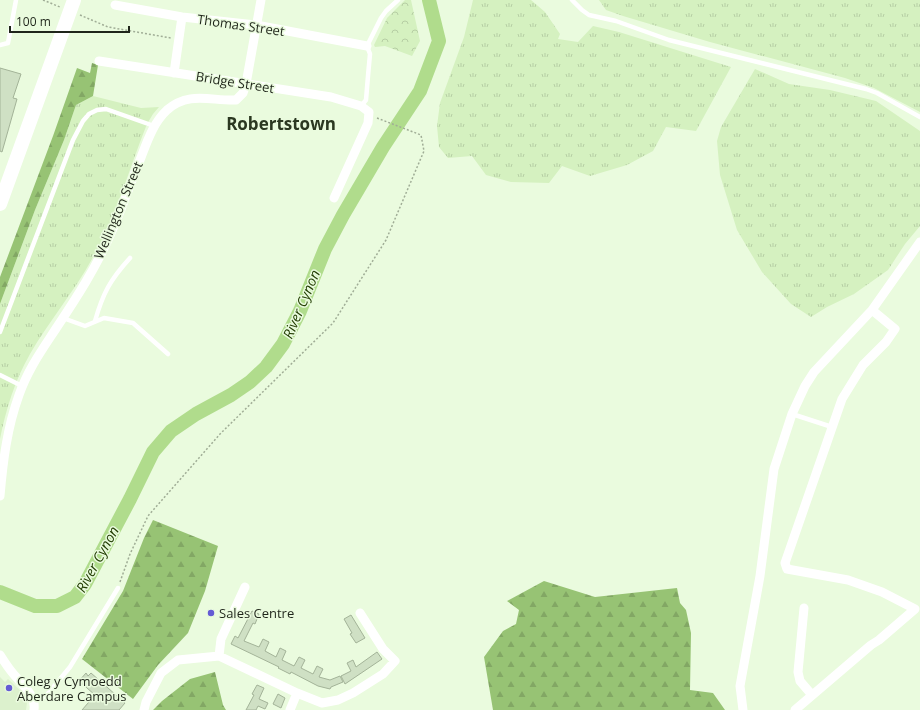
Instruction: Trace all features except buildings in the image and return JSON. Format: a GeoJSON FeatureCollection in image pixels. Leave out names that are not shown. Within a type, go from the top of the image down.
{"type":"FeatureCollection","features":[{"type":"Feature","properties":{"kind":"main road"},"geometry":{"type":"LineString","coordinates":[[0,204],[74,0]]}},
{"type":"Feature","properties":{"kind":"street","name":"Wellington Street"},"geometry":{"type":"LineString","coordinates":[[0,496],[1,464],[9,426],[28,371],[84,286],[111,233],[157,120],[178,102],[192,97],[236,100],[243,93],[246,84],[261,0]]}},
{"type":"Feature","properties":{"kind":"street","name":"Thomas Street"},"geometry":{"type":"LineString","coordinates":[[115,5],[182,16],[256,25],[367,46]]}},
{"type":"Feature","properties":{"kind":"street"},"geometry":{"type":"LineString","coordinates":[[174,73],[182,16]]}},
{"type":"Feature","properties":{"kind":"street","name":"Bridge Street"},"geometry":{"type":"LineString","coordinates":[[99,61],[331,97],[365,109]]}},
{"type":"Feature","properties":{"kind":"street"},"geometry":{"type":"LineString","coordinates":[[334,198],[368,123],[365,109]]}},
{"type":"Feature","properties":{"kind":"street"},"geometry":{"type":"LineString","coordinates":[[743,710],[740,686],[759,580],[774,468],[792,414],[805,386],[814,372],[872,310],[920,242]]}},
{"type":"Feature","properties":{"kind":"street"},"geometry":{"type":"LineString","coordinates":[[796,710],[915,609],[882,592],[848,580],[787,569],[785,563],[842,399],[863,364],[886,342],[895,329],[872,310]]}},
{"type":"Feature","properties":{"kind":"street"},"geometry":{"type":"LineString","coordinates":[[219,656],[221,639],[245,587]]}},
{"type":"Feature","properties":{"kind":"street"},"geometry":{"type":"LineString","coordinates":[[804,608],[798,672],[800,681],[812,695]]}},
{"type":"Feature","properties":{"kind":"street"},"geometry":{"type":"LineString","coordinates":[[144,710],[146,702],[161,672],[178,660],[219,656],[297,693],[322,703],[338,700],[382,674],[395,661],[383,649],[360,613]]}},
{"type":"Feature","properties":{"kind":"street"},"geometry":{"type":"LineString","coordinates":[[0,656],[29,691],[34,700],[34,710]]}},
{"type":"Feature","properties":{"kind":"street"},"geometry":{"type":"LineString","coordinates":[[290,710],[297,693]]}},
{"type":"Feature","properties":{"kind":"lane"},"geometry":{"type":"LineString","coordinates":[[0,45],[8,43],[16,0]]}},
{"type":"Feature","properties":{"kind":"lane"},"geometry":{"type":"LineString","coordinates":[[365,109],[370,54],[367,46],[383,15],[398,0]]}},
{"type":"Feature","properties":{"kind":"lane"},"geometry":{"type":"LineString","coordinates":[[572,0],[589,15],[616,21],[669,40],[866,89],[877,93],[920,117]]}},
{"type":"Feature","properties":{"kind":"lane"},"geometry":{"type":"LineString","coordinates":[[0,332],[73,140],[83,121],[89,114],[97,110],[106,109],[154,126]]}},
{"type":"Feature","properties":{"kind":"lane"},"geometry":{"type":"LineString","coordinates":[[95,321],[101,301],[113,277],[130,258]]}},
{"type":"Feature","properties":{"kind":"lane"},"geometry":{"type":"LineString","coordinates":[[63,318],[85,326],[104,318],[133,323],[168,354]]}},
{"type":"Feature","properties":{"kind":"lane"},"geometry":{"type":"LineString","coordinates":[[0,375],[22,386]]}},
{"type":"Feature","properties":{"kind":"lane"},"geometry":{"type":"LineString","coordinates":[[792,414],[832,427]]}},
{"type":"Feature","properties":{"kind":"lane"},"geometry":{"type":"LineString","coordinates":[[34,700],[46,696],[70,667],[118,588]]}},
{"type":"Feature","properties":{"kind":"path"},"geometry":{"type":"LineString","coordinates":[[43,0],[53,4]]}},
{"type":"Feature","properties":{"kind":"path"},"geometry":{"type":"LineString","coordinates":[[108,27],[179,39]]}},
{"type":"Feature","properties":{"kind":"path"},"geometry":{"type":"LineString","coordinates":[[118,588],[130,554],[148,516],[220,434],[333,323],[386,240],[424,151],[421,135],[379,119],[365,109]]}},
{"type":"Feature","properties":{"kind":"shaded area","name":"Coleg y Cymoedd Aberdare Campus"},"geometry":{"type":"Polygon","coordinates":[[[0,677],[5,682],[8,679],[24,694],[27,703],[26,710],[0,710],[0,677]]]}},
{"type":"Feature","properties":{"kind":"green space"},"geometry":{"type":"Polygon","coordinates":[[[405,0],[411,0],[420,41],[412,56],[385,46],[375,47],[374,45],[387,18],[405,0]]]}},
{"type":"Feature","properties":{"kind":"green space"},"geometry":{"type":"Polygon","coordinates":[[[473,0],[531,0],[545,12],[560,34],[558,39],[578,42],[593,26],[619,32],[731,67],[696,131],[666,127],[653,151],[627,165],[590,176],[562,166],[549,183],[511,182],[486,175],[472,156],[448,158],[439,147],[437,126],[440,103],[464,37],[473,0]]]}},
{"type":"Feature","properties":{"kind":"green space"},"geometry":{"type":"Polygon","coordinates":[[[599,0],[920,0],[920,112],[874,88],[845,78],[710,42],[623,16],[606,10],[599,0]]]}},
{"type":"Feature","properties":{"kind":"green space"},"geometry":{"type":"Polygon","coordinates":[[[92,63],[98,65],[93,96],[76,105],[64,140],[35,210],[0,304],[0,277],[77,68],[90,73],[92,63]]]}},
{"type":"Feature","properties":{"kind":"green space"},"geometry":{"type":"Polygon","coordinates":[[[755,69],[789,84],[830,90],[876,101],[920,131],[920,226],[905,244],[888,270],[854,294],[827,307],[811,317],[791,304],[762,272],[737,230],[720,175],[717,141],[721,127],[755,69]]]}},
{"type":"Feature","properties":{"kind":"green space"},"geometry":{"type":"Polygon","coordinates":[[[93,96],[141,108],[159,107],[147,124],[101,243],[85,271],[37,342],[20,374],[5,417],[0,439],[0,304],[35,210],[64,140],[76,105],[93,96]]]}},
{"type":"Feature","properties":{"kind":"green space"},"geometry":{"type":"Polygon","coordinates":[[[153,520],[218,546],[205,591],[188,633],[158,665],[133,699],[82,659],[123,591],[144,538],[153,520]]]}},
{"type":"Feature","properties":{"kind":"green space"},"geometry":{"type":"Polygon","coordinates":[[[544,581],[595,597],[677,588],[680,603],[686,610],[691,633],[690,690],[713,693],[725,710],[493,710],[484,657],[503,631],[516,624],[519,610],[507,601],[544,581]]]}},
{"type":"Feature","properties":{"kind":"green space"},"geometry":{"type":"Polygon","coordinates":[[[215,672],[223,705],[226,710],[153,710],[190,679],[215,672]]]}},
{"type":"Feature","properties":{"kind":"waterway","name":"River Cynon"},"geometry":{"type":"LineString","coordinates":[[0,592],[35,606],[57,606],[75,597],[85,584],[153,452],[171,431],[196,414],[231,395],[250,382],[266,367],[283,344],[300,311],[325,249],[343,215],[383,147],[420,91],[439,41],[429,0]]}},
{"type":"Feature","properties":{"kind":"place","name":"Sales Centre"},"geometry":{"type":"Point","coordinates":[211,613]}},
{"type":"Feature","properties":{"kind":"place","name":"Coleg y Cymoedd Aberdare Campus"},"geometry":{"type":"Point","coordinates":[9,688]}},
{"type":"Feature","properties":{"kind":"district","name":"Robertstown"},"geometry":{"type":"Point","coordinates":[281,123]}}]}
